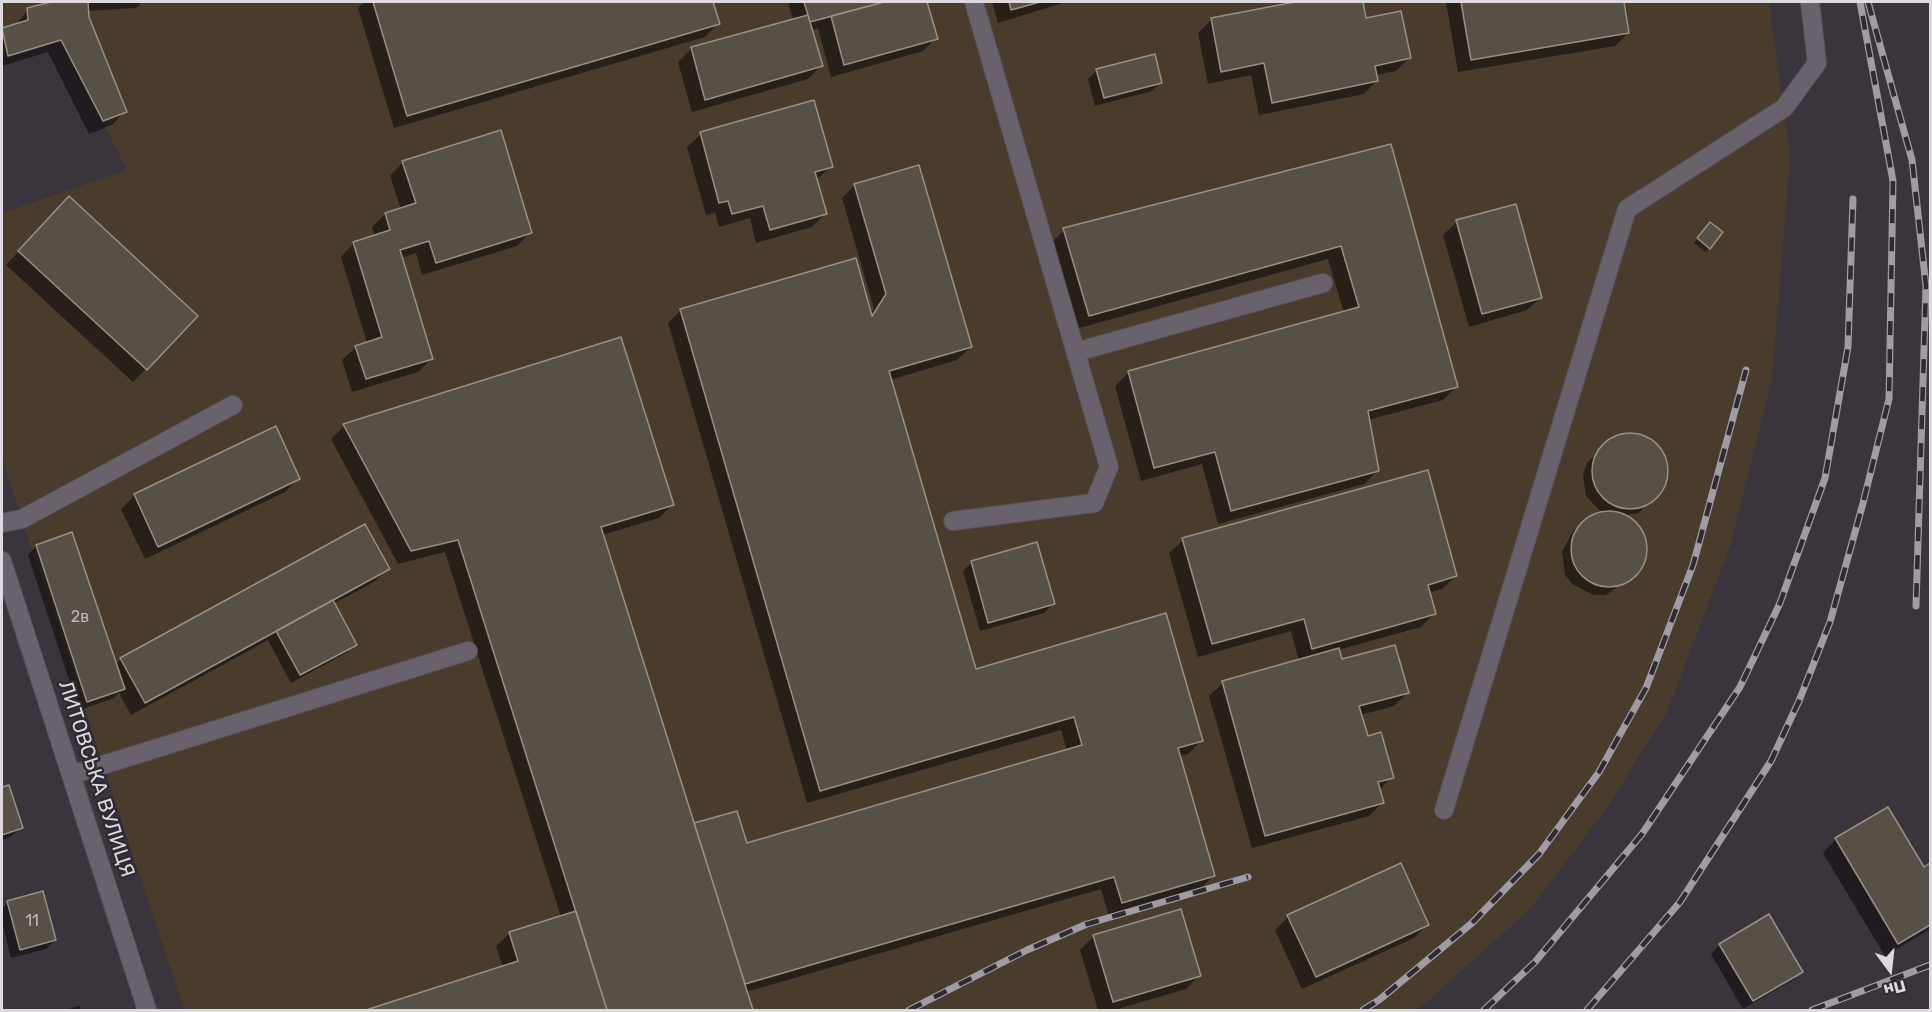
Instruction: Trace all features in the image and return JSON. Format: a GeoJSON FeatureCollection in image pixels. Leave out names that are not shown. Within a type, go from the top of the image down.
{"type":"FeatureCollection","features":[{"type":"Feature","properties":{"kind":"street"},"geometry":{"type":"LineString","coordinates":[[953,521],[1094,503],[1108,467],[974,2]]}},
{"type":"Feature","properties":{"kind":"street"},"geometry":{"type":"LineString","coordinates":[[1444,810],[1628,209],[1784,108],[1817,63],[1810,2]]}},
{"type":"Feature","properties":{"kind":"street"},"geometry":{"type":"LineString","coordinates":[[1076,352],[1323,283]]}},
{"type":"Feature","properties":{"kind":"street"},"geometry":{"type":"LineString","coordinates":[[2,523],[22,519],[233,405]]}},
{"type":"Feature","properties":{"kind":"street","name":"ЛИТОВСЬКА ВУЛИЦЯ"},"geometry":{"type":"LineString","coordinates":[[2,561],[147,1011]]}},
{"type":"Feature","properties":{"kind":"street"},"geometry":{"type":"LineString","coordinates":[[71,775],[468,651]]}},
{"type":"Feature","properties":{"kind":"shaded area"},"geometry":{"type":"Polygon","coordinates":[[[2,2],[1769,2],[1790,157],[1772,379],[1731,544],[1667,712],[1606,809],[1531,908],[1428,1001],[1413,1010],[184,1010],[2,458],[2,213],[127,170],[61,40],[2,58],[2,2]]]}},
{"type":"Feature","properties":{"kind":"building"},"geometry":{"type":"Polygon","coordinates":[[[51,2],[88,2],[89,17],[127,112],[103,121],[61,40],[8,56],[2,28],[28,20],[27,8],[51,2]]]}},
{"type":"Feature","properties":{"kind":"building"},"geometry":{"type":"Polygon","coordinates":[[[373,2],[713,2],[720,24],[407,116],[373,2]]]}},
{"type":"Feature","properties":{"kind":"building"},"geometry":{"type":"Polygon","coordinates":[[[804,2],[884,2],[810,22],[804,2]]]}},
{"type":"Feature","properties":{"kind":"building"},"geometry":{"type":"Polygon","coordinates":[[[884,2],[927,2],[938,39],[844,65],[831,16],[884,2]]]}},
{"type":"Feature","properties":{"kind":"building"},"geometry":{"type":"Polygon","coordinates":[[[1009,2],[1040,2],[1011,10],[1009,2]]]}},
{"type":"Feature","properties":{"kind":"building"},"geometry":{"type":"Polygon","coordinates":[[[1295,2],[1363,2],[1366,18],[1401,11],[1411,58],[1375,66],[1378,81],[1272,103],[1264,63],[1221,72],[1211,18],[1295,2]]]}},
{"type":"Feature","properties":{"kind":"building"},"geometry":{"type":"Polygon","coordinates":[[[1461,2],[1624,2],[1629,33],[1471,60],[1461,2]]]}},
{"type":"Feature","properties":{"kind":"building"},"geometry":{"type":"Polygon","coordinates":[[[808,15],[823,66],[705,100],[691,47],[808,15]]]}},
{"type":"Feature","properties":{"kind":"building"},"geometry":{"type":"Polygon","coordinates":[[[1155,54],[1162,83],[1104,98],[1096,69],[1155,54]]]}},
{"type":"Feature","properties":{"kind":"building"},"geometry":{"type":"Polygon","coordinates":[[[814,100],[833,167],[815,172],[827,214],[770,230],[763,206],[732,214],[728,201],[719,203],[700,132],[814,100]]]}},
{"type":"Feature","properties":{"kind":"building"},"geometry":{"type":"Polygon","coordinates":[[[501,130],[532,233],[436,263],[429,241],[400,250],[433,359],[366,379],[355,346],[382,337],[353,242],[390,230],[385,213],[416,203],[402,161],[501,130]]]}},
{"type":"Feature","properties":{"kind":"building"},"geometry":{"type":"Polygon","coordinates":[[[1391,144],[1458,387],[1368,411],[1379,471],[1231,511],[1215,452],[1154,468],[1128,371],[1359,307],[1341,246],[1089,316],[1063,228],[1391,144]]]}},
{"type":"Feature","properties":{"kind":"building"},"geometry":{"type":"Polygon","coordinates":[[[919,165],[972,347],[889,371],[976,669],[1166,613],[1203,741],[1178,748],[1215,876],[1122,903],[1114,877],[745,984],[694,823],[737,811],[747,843],[1082,745],[1074,717],[820,791],[680,309],[856,258],[872,316],[886,294],[854,184],[919,165]]]}},
{"type":"Feature","properties":{"kind":"building"},"geometry":{"type":"Polygon","coordinates":[[[69,196],[198,316],[147,370],[18,251],[69,196]]]}},
{"type":"Feature","properties":{"kind":"building"},"geometry":{"type":"Polygon","coordinates":[[[1516,204],[1542,298],[1482,314],[1456,220],[1516,204]]]}},
{"type":"Feature","properties":{"kind":"building"},"geometry":{"type":"Polygon","coordinates":[[[1710,222],[1723,232],[1710,249],[1697,238],[1710,222]]]}},
{"type":"Feature","properties":{"kind":"building"},"geometry":{"type":"Polygon","coordinates":[[[621,337],[674,505],[601,527],[753,1010],[607,1010],[458,540],[411,551],[343,424],[621,337]]]}},
{"type":"Feature","properties":{"kind":"building"},"geometry":{"type":"Polygon","coordinates":[[[276,426],[300,479],[158,547],[134,494],[276,426]]]}},
{"type":"Feature","properties":{"kind":"building"},"geometry":{"type":"Polygon","coordinates":[[[1623,433],[1637,433],[1651,439],[1662,450],[1668,464],[1665,486],[1657,498],[1637,509],[1623,509],[1609,503],[1598,492],[1592,478],[1592,464],[1598,450],[1609,439],[1623,433]]]}},
{"type":"Feature","properties":{"kind":"building"},"geometry":{"type":"Polygon","coordinates":[[[1428,470],[1457,576],[1428,585],[1436,614],[1312,649],[1304,619],[1212,644],[1182,538],[1428,470]]]}},
{"type":"Feature","properties":{"kind":"building"},"geometry":{"type":"Polygon","coordinates":[[[1602,511],[1616,511],[1630,517],[1641,528],[1647,542],[1644,564],[1636,576],[1616,587],[1602,587],[1588,581],[1577,570],[1571,556],[1571,542],[1577,528],[1588,517],[1602,511]]]}},
{"type":"Feature","properties":{"kind":"building"},"geometry":{"type":"Polygon","coordinates":[[[365,524],[390,569],[145,703],[120,658],[365,524]]]}},
{"type":"Feature","properties":{"kind":"building"},"geometry":{"type":"Polygon","coordinates":[[[72,532],[125,689],[87,702],[36,545],[72,532]]]}},
{"type":"Feature","properties":{"kind":"building"},"geometry":{"type":"Polygon","coordinates":[[[1037,542],[1055,604],[988,623],[971,561],[1037,542]]]}},
{"type":"Feature","properties":{"kind":"building"},"geometry":{"type":"Polygon","coordinates":[[[333,600],[357,645],[300,675],[276,631],[333,600]]]}},
{"type":"Feature","properties":{"kind":"building"},"geometry":{"type":"Polygon","coordinates":[[[1395,645],[1409,693],[1359,706],[1368,736],[1381,732],[1394,778],[1378,782],[1384,803],[1265,836],[1222,681],[1339,648],[1342,659],[1395,645]]]}},
{"type":"Feature","properties":{"kind":"building"},"geometry":{"type":"Polygon","coordinates":[[[9,785],[23,828],[2,835],[2,787],[9,785]]]}},
{"type":"Feature","properties":{"kind":"building"},"geometry":{"type":"Polygon","coordinates":[[[1888,807],[1924,867],[1930,863],[1930,925],[1898,944],[1835,838],[1888,807]]]}},
{"type":"Feature","properties":{"kind":"building"},"geometry":{"type":"Polygon","coordinates":[[[1401,863],[1429,925],[1316,977],[1287,915],[1401,863]]]}},
{"type":"Feature","properties":{"kind":"building"},"geometry":{"type":"Polygon","coordinates":[[[43,891],[56,940],[20,950],[7,901],[43,891]]]}},
{"type":"Feature","properties":{"kind":"building"},"geometry":{"type":"Polygon","coordinates":[[[1181,909],[1201,976],[1113,1002],[1093,935],[1181,909]]]}},
{"type":"Feature","properties":{"kind":"building"},"geometry":{"type":"Polygon","coordinates":[[[576,911],[607,1010],[366,1010],[518,961],[509,932],[576,911]]]}},
{"type":"Feature","properties":{"kind":"building"},"geometry":{"type":"Polygon","coordinates":[[[1769,914],[1803,972],[1753,1001],[1719,944],[1769,914]]]}},
{"type":"Feature","properties":{"kind":"railway"},"geometry":{"type":"LineString","coordinates":[[1587,1010],[1680,902],[1771,761],[1799,701],[1830,622],[1862,507],[1889,399],[1893,181],[1860,2]]}},
{"type":"Feature","properties":{"kind":"railway"},"geometry":{"type":"LineString","coordinates":[[1868,2],[1912,160],[1926,286],[1916,606]]}},
{"type":"Feature","properties":{"kind":"railway"},"geometry":{"type":"LineString","coordinates":[[1484,1010],[1535,962],[1642,834],[1740,687],[1780,603],[1825,478],[1848,347],[1853,199]]}},
{"type":"Feature","properties":{"kind":"railway"},"geometry":{"type":"LineString","coordinates":[[1363,1010],[1379,1000],[1472,923],[1539,854],[1599,772],[1646,688],[1693,565],[1746,370]]}},
{"type":"Feature","properties":{"kind":"railway"},"geometry":{"type":"LineString","coordinates":[[909,1010],[1027,950],[1087,924],[1248,877]]}},
{"type":"Feature","properties":{"kind":"railway"},"geometry":{"type":"LineString","coordinates":[[1812,1010],[1930,965]]}}]}
